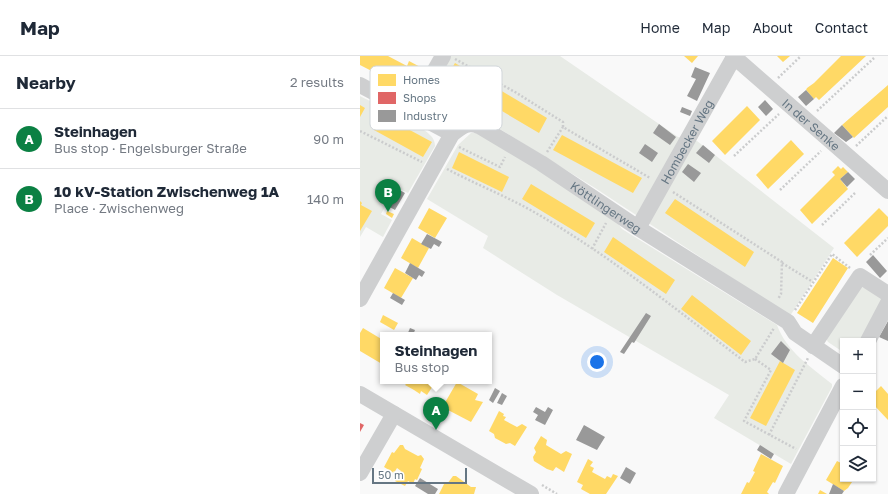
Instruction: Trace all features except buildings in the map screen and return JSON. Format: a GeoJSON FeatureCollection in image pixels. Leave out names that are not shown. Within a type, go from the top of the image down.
{"type":"FeatureCollection","features":[{"type":"Feature","properties":{"kind":"street"},"geometry":{"type":"LineString","coordinates":[[437,66],[443,56]]}},
{"type":"Feature","properties":{"kind":"street","name":"In der Senke"},"geometry":{"type":"LineString","coordinates":[[734,57],[806,122],[888,191]]}},
{"type":"Feature","properties":{"kind":"street","name":"Hombecker Weg"},"geometry":{"type":"LineString","coordinates":[[638,228],[734,57]]}},
{"type":"Feature","properties":{"kind":"street"},"geometry":{"type":"LineString","coordinates":[[360,85],[370,90]]}},
{"type":"Feature","properties":{"kind":"street"},"geometry":{"type":"LineString","coordinates":[[360,299],[452,134],[445,130]]}},
{"type":"Feature","properties":{"kind":"street","name":"Köttlingerweg"},"geometry":{"type":"LineString","coordinates":[[452,134],[457,130]]}},
{"type":"Feature","properties":{"kind":"street","name":"Köttlingerweg"},"geometry":{"type":"LineString","coordinates":[[484,130],[541,163],[638,228],[780,317],[795,333],[840,364]]}},
{"type":"Feature","properties":{"kind":"street"},"geometry":{"type":"LineString","coordinates":[[813,346],[860,276],[888,294]]}},
{"type":"Feature","properties":{"kind":"street"},"geometry":{"type":"LineString","coordinates":[[870,338],[888,303]]}},
{"type":"Feature","properties":{"kind":"street"},"geometry":{"type":"LineString","coordinates":[[786,494],[840,392]]}},
{"type":"Feature","properties":{"kind":"street"},"geometry":{"type":"LineString","coordinates":[[360,394],[531,494]]}},
{"type":"Feature","properties":{"kind":"street"},"geometry":{"type":"LineString","coordinates":[[360,473],[394,414]]}},
{"type":"Feature","properties":{"kind":"path"},"geometry":{"type":"LineString","coordinates":[[450,56],[468,66]]}},
{"type":"Feature","properties":{"kind":"path"},"geometry":{"type":"LineString","coordinates":[[767,87],[801,56]]}},
{"type":"Feature","properties":{"kind":"path"},"geometry":{"type":"LineString","coordinates":[[806,122],[874,58]]}},
{"type":"Feature","properties":{"kind":"path"},"geometry":{"type":"LineString","coordinates":[[502,85],[563,122],[563,127],[541,163]]}},
{"type":"Feature","properties":{"kind":"path"},"geometry":{"type":"LineString","coordinates":[[734,156],[788,105]]}},
{"type":"Feature","properties":{"kind":"path"},"geometry":{"type":"LineString","coordinates":[[846,156],[888,116]]}},
{"type":"Feature","properties":{"kind":"path"},"geometry":{"type":"LineString","coordinates":[[563,127],[662,185],[813,282]]}},
{"type":"Feature","properties":{"kind":"path"},"geometry":{"type":"LineString","coordinates":[[360,131],[533,212],[592,248],[745,362],[755,359],[780,317],[813,282],[832,254],[860,276]]}},
{"type":"Feature","properties":{"kind":"path"},"geometry":{"type":"LineString","coordinates":[[780,190],[830,142]]}},
{"type":"Feature","properties":{"kind":"path"},"geometry":{"type":"LineString","coordinates":[[463,149],[500,167],[511,145]]}},
{"type":"Feature","properties":{"kind":"path"},"geometry":{"type":"LineString","coordinates":[[822,225],[855,193]]}},
{"type":"Feature","properties":{"kind":"path"},"geometry":{"type":"LineString","coordinates":[[592,248],[613,211]]}},
{"type":"Feature","properties":{"kind":"path"},"geometry":{"type":"LineString","coordinates":[[870,255],[888,238]]}},
{"type":"Feature","properties":{"kind":"path"},"geometry":{"type":"LineString","coordinates":[[780,317],[782,262]]}},
{"type":"Feature","properties":{"kind":"path"},"geometry":{"type":"LineString","coordinates":[[769,435],[813,346]]}},
{"type":"Feature","properties":{"kind":"path"},"geometry":{"type":"LineString","coordinates":[[755,359],[770,370],[744,421],[807,455]]}},
{"type":"Feature","properties":{"kind":"shaded area"},"geometry":{"type":"Polygon","coordinates":[[[447,56],[560,56],[678,137],[697,141],[834,248],[790,316],[595,188],[502,130],[502,66],[441,66],[447,56]]]}},
{"type":"Feature","properties":{"kind":"shaded area"},"geometry":{"type":"Polygon","coordinates":[[[360,96],[370,101],[370,130],[424,130],[432,137],[435,146],[408,193],[396,187],[381,214],[392,220],[383,237],[366,227],[360,237],[360,96]]]}},
{"type":"Feature","properties":{"kind":"shaded area"},"geometry":{"type":"Polygon","coordinates":[[[471,133],[478,133],[520,158],[614,218],[622,229],[777,325],[781,335],[793,351],[832,384],[832,387],[791,464],[714,418],[729,395],[557,295],[483,248],[488,236],[427,199],[458,145],[471,133]]]}},
{"type":"Feature","properties":{"kind":"shaded area"},"geometry":{"type":"Polygon","coordinates":[[[861,287],[866,288],[883,299],[867,338],[840,338],[840,350],[828,342],[825,336],[861,287]]]}},
{"type":"Feature","properties":{"kind":"place","name":"10 kV-Station Zwischenweg 1A"},"geometry":{"type":"Point","coordinates":[388,212]}},
{"type":"Feature","properties":{"kind":"place","name":"Steinhagen"},"geometry":{"type":"Point","coordinates":[436,430]}}]}
